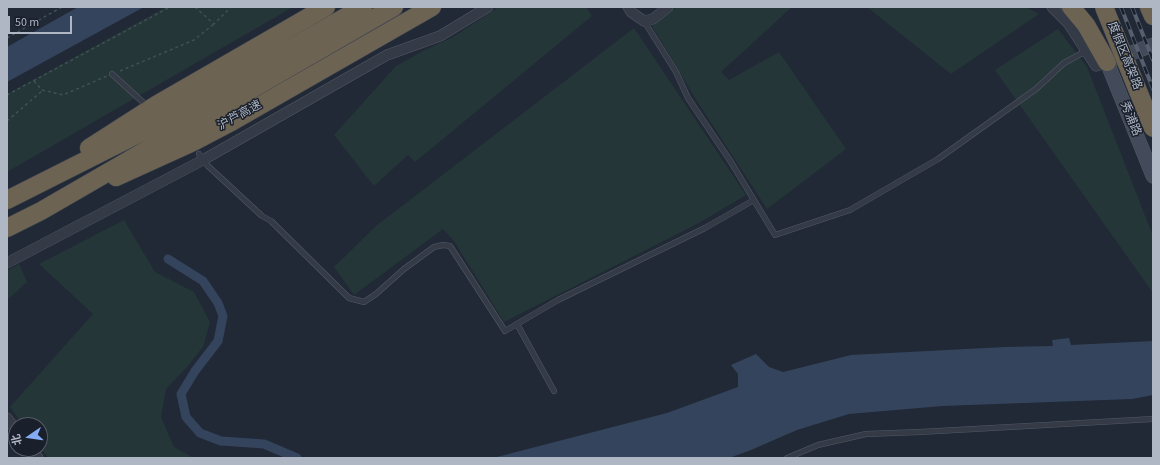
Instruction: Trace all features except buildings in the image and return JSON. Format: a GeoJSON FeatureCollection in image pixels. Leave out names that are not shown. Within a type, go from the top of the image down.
{"type":"FeatureCollection","features":[{"type":"Feature","properties":{"kind":"highway"},"geometry":{"type":"LineString","coordinates":[[26,190],[156,105],[326,7]]}},
{"type":"Feature","properties":{"kind":"highway"},"geometry":{"type":"LineString","coordinates":[[7,200],[152,127],[364,7]]}},
{"type":"Feature","properties":{"kind":"highway","name":"沪芦高速"},"geometry":{"type":"LineString","coordinates":[[41,211],[394,7]]}},
{"type":"Feature","properties":{"kind":"highway","name":"沪芦高速"},"geometry":{"type":"LineString","coordinates":[[7,228],[193,142],[233,121],[432,7]]}},
{"type":"Feature","properties":{"kind":"highway"},"geometry":{"type":"LineString","coordinates":[[1071,7],[1086,25],[1106,62]]}},
{"type":"Feature","properties":{"kind":"highway","name":"度假区高架路"},"geometry":{"type":"LineString","coordinates":[[1104,7],[1153,128]]}},
{"type":"Feature","properties":{"kind":"highway"},"geometry":{"type":"LineString","coordinates":[[1149,7],[1153,16]]}},
{"type":"Feature","properties":{"kind":"main road"},"geometry":{"type":"LineString","coordinates":[[1106,62],[1153,45]]}},
{"type":"Feature","properties":{"kind":"main road","name":"秀浦路"},"geometry":{"type":"LineString","coordinates":[[1106,62],[1153,176]]}},
{"type":"Feature","properties":{"kind":"street"},"geometry":{"type":"LineString","coordinates":[[7,263],[387,55],[440,36],[488,7]]}},
{"type":"Feature","properties":{"kind":"street"},"geometry":{"type":"LineString","coordinates":[[628,7],[631,12],[644,21],[653,19],[668,7]]}},
{"type":"Feature","properties":{"kind":"street"},"geometry":{"type":"LineString","coordinates":[[1052,7],[1068,23],[1096,66],[1106,62]]}},
{"type":"Feature","properties":{"kind":"lane"},"geometry":{"type":"LineString","coordinates":[[644,21],[676,72],[688,98],[731,162],[775,235],[850,210],[938,159],[1036,89],[1064,63],[1087,50]]}},
{"type":"Feature","properties":{"kind":"lane"},"geometry":{"type":"LineString","coordinates":[[112,74],[146,105]]}},
{"type":"Feature","properties":{"kind":"lane"},"geometry":{"type":"LineString","coordinates":[[201,157],[208,166],[262,216],[271,221],[349,298],[364,302],[376,294],[404,269],[434,247],[443,245],[450,246],[505,331],[558,300],[705,228],[754,200]]}},
{"type":"Feature","properties":{"kind":"lane"},"geometry":{"type":"LineString","coordinates":[[517,324],[554,390]]}},
{"type":"Feature","properties":{"kind":"lane"},"geometry":{"type":"LineString","coordinates":[[787,458],[818,446],[866,434],[1153,419]]}},
{"type":"Feature","properties":{"kind":"path"},"geometry":{"type":"LineString","coordinates":[[7,38],[62,7]]}},
{"type":"Feature","properties":{"kind":"path"},"geometry":{"type":"LineString","coordinates":[[7,95],[170,7]]}},
{"type":"Feature","properties":{"kind":"path"},"geometry":{"type":"LineString","coordinates":[[195,7],[214,24]]}},
{"type":"Feature","properties":{"kind":"path"},"geometry":{"type":"LineString","coordinates":[[34,81],[42,90],[63,95],[194,40],[214,24],[231,7]]}},
{"type":"Feature","properties":{"kind":"path"},"geometry":{"type":"LineString","coordinates":[[7,121],[42,90]]}},
{"type":"Feature","properties":{"kind":"shaded area"},"geometry":{"type":"Polygon","coordinates":[[[166,7],[293,7],[7,172],[7,94],[166,7]]]}},
{"type":"Feature","properties":{"kind":"shaded area"},"geometry":{"type":"Polygon","coordinates":[[[499,7],[586,7],[592,16],[415,162],[408,155],[374,186],[334,135],[396,66],[453,37],[499,7]]]}},
{"type":"Feature","properties":{"kind":"shaded area"},"geometry":{"type":"Polygon","coordinates":[[[676,7],[792,7],[721,72],[729,80],[779,52],[846,149],[767,209],[697,101],[652,26],[676,7]]]}},
{"type":"Feature","properties":{"kind":"shaded area"},"geometry":{"type":"Polygon","coordinates":[[[867,7],[1026,7],[1039,14],[951,74],[867,7]]]}},
{"type":"Feature","properties":{"kind":"shaded area"},"geometry":{"type":"Polygon","coordinates":[[[634,28],[746,195],[699,223],[504,322],[454,241],[443,229],[354,295],[334,267],[376,226],[634,28]]]}},
{"type":"Feature","properties":{"kind":"shaded area"},"geometry":{"type":"Polygon","coordinates":[[[1058,29],[1087,67],[1153,236],[1153,293],[995,70],[1058,29]]]}},
{"type":"Feature","properties":{"kind":"shaded area"},"geometry":{"type":"Polygon","coordinates":[[[124,220],[155,272],[194,292],[210,322],[203,347],[187,367],[166,389],[161,417],[174,447],[194,458],[48,458],[48,417],[17,417],[10,407],[93,314],[39,264],[124,220]]]}},
{"type":"Feature","properties":{"kind":"shaded area"},"geometry":{"type":"Polygon","coordinates":[[[19,264],[27,282],[7,300],[7,271],[19,264]]]}},
{"type":"Feature","properties":{"kind":"water"},"geometry":{"type":"Polygon","coordinates":[[[78,7],[144,7],[7,82],[7,47],[78,7]]]}},
{"type":"Feature","properties":{"kind":"water"},"geometry":{"type":"Polygon","coordinates":[[[1069,338],[1071,345],[1153,341],[1153,395],[1132,399],[942,406],[849,414],[797,430],[729,458],[493,458],[667,413],[738,387],[738,374],[731,365],[756,354],[769,367],[783,372],[851,355],[1053,346],[1052,340],[1069,338]]]}},
{"type":"Feature","properties":{"kind":"waterway"},"geometry":{"type":"LineString","coordinates":[[168,259],[203,281],[218,303],[223,316],[218,341],[195,371],[181,394],[186,417],[200,433],[221,441],[264,444],[297,458]]}},
{"type":"Feature","properties":{"kind":"railway"},"geometry":{"type":"LineString","coordinates":[[1121,7],[1153,89]]}},
{"type":"Feature","properties":{"kind":"railway"},"geometry":{"type":"LineString","coordinates":[[1132,7],[1153,60]]}}]}
